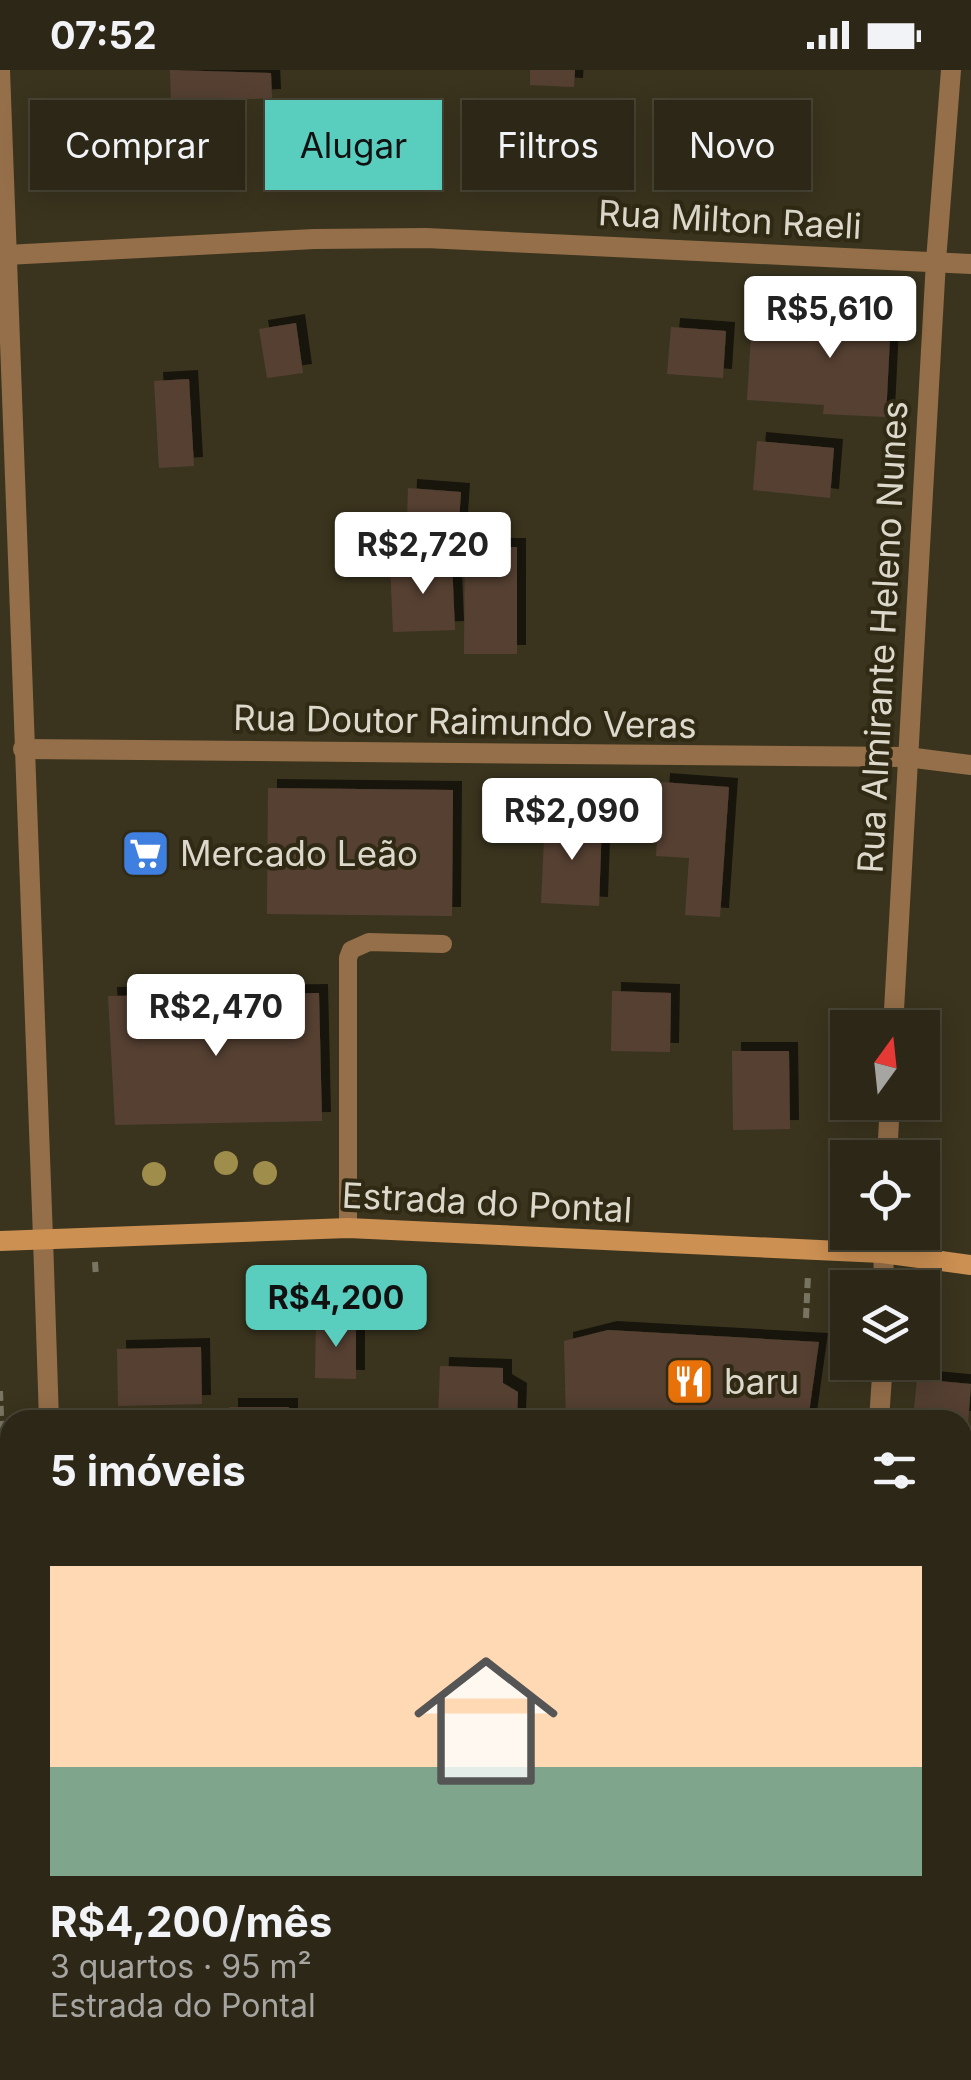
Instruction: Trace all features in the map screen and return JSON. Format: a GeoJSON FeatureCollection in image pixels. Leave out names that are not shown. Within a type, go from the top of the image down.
{"type":"FeatureCollection","features":[{"type":"Feature","properties":{"kind":"main road","name":"Estrada do Pontal"},"geometry":{"type":"LineString","coordinates":[[0,1240],[348,1228],[830,1248]]}},
{"type":"Feature","properties":{"kind":"main road","name":"Estrada do Pontal"},"geometry":{"type":"LineString","coordinates":[[911,1250],[971,1265]]}},
{"type":"Feature","properties":{"kind":"street"},"geometry":{"type":"LineString","coordinates":[[0,70],[49,1410]]}},
{"type":"Feature","properties":{"kind":"street","name":"Rua Almirante Heleno Nunes"},"geometry":{"type":"LineString","coordinates":[[895,1010],[936,261],[951,70]]}},
{"type":"Feature","properties":{"kind":"street","name":"Rua Milton Raeli"},"geometry":{"type":"LineString","coordinates":[[6,255],[314,239],[426,238],[971,264]]}},
{"type":"Feature","properties":{"kind":"street","name":"Rua Doutor Raimundo Veras"},"geometry":{"type":"LineString","coordinates":[[23,749],[907,757],[971,765]]}},
{"type":"Feature","properties":{"kind":"street"},"geometry":{"type":"LineString","coordinates":[[880,1410],[882,1380]]}},
{"type":"Feature","properties":{"kind":"lane"},"geometry":{"type":"LineString","coordinates":[[348,1228],[348,958],[351,950],[369,942],[444,944]]}},
{"type":"Feature","properties":{"kind":"path"},"geometry":{"type":"LineString","coordinates":[[806,1318],[809,1250]]}},
{"type":"Feature","properties":{"kind":"building"},"geometry":{"type":"Polygon","coordinates":[[[170,70],[271,73],[272,98],[171,100],[170,70]]]}},
{"type":"Feature","properties":{"kind":"building"},"geometry":{"type":"Polygon","coordinates":[[[530,70],[575,70],[574,87],[530,85],[530,70]]]}},
{"type":"Feature","properties":{"kind":"building"},"geometry":{"type":"Polygon","coordinates":[[[830,294],[892,297],[886,417],[823,414],[824,405],[747,400],[751,336],[827,341],[830,294]]]}},
{"type":"Feature","properties":{"kind":"building"},"geometry":{"type":"Polygon","coordinates":[[[296,323],[303,373],[267,378],[259,329],[296,323]]]}},
{"type":"Feature","properties":{"kind":"building"},"geometry":{"type":"Polygon","coordinates":[[[671,327],[726,331],[723,378],[667,374],[671,327]]]}},
{"type":"Feature","properties":{"kind":"building"},"geometry":{"type":"Polygon","coordinates":[[[189,379],[194,466],[159,468],[154,381],[189,379]]]}},
{"type":"Feature","properties":{"kind":"building"},"geometry":{"type":"Polygon","coordinates":[[[757,441],[834,448],[830,498],[753,490],[757,441]]]}},
{"type":"Feature","properties":{"kind":"building"},"geometry":{"type":"Polygon","coordinates":[[[408,488],[461,492],[459,522],[407,519],[408,488]]]}},
{"type":"Feature","properties":{"kind":"building"},"geometry":{"type":"Polygon","coordinates":[[[465,547],[517,547],[517,654],[464,654],[465,547]]]}},
{"type":"Feature","properties":{"kind":"building"},"geometry":{"type":"Polygon","coordinates":[[[452,561],[455,630],[393,632],[390,564],[452,561]]]}},
{"type":"Feature","properties":{"kind":"building"},"geometry":{"type":"Polygon","coordinates":[[[661,782],[729,787],[720,917],[685,915],[689,858],[656,856],[661,782]]]}},
{"type":"Feature","properties":{"kind":"building"},"geometry":{"type":"Polygon","coordinates":[[[268,788],[453,790],[452,916],[267,914],[268,788]]]}},
{"type":"Feature","properties":{"kind":"building"},"geometry":{"type":"Polygon","coordinates":[[[545,819],[602,822],[599,906],[541,903],[545,819]]]}},
{"type":"Feature","properties":{"kind":"building"},"geometry":{"type":"Polygon","coordinates":[[[612,991],[671,993],[670,1052],[611,1051],[612,991]]]}},
{"type":"Feature","properties":{"kind":"building"},"geometry":{"type":"Polygon","coordinates":[[[319,993],[322,1121],[115,1125],[108,996],[319,993]]]}},
{"type":"Feature","properties":{"kind":"building"},"geometry":{"type":"Polygon","coordinates":[[[732,1051],[789,1051],[790,1129],[733,1130],[732,1051]]]}},
{"type":"Feature","properties":{"kind":"building"},"geometry":{"type":"Polygon","coordinates":[[[316,1320],[356,1321],[356,1379],[315,1378],[316,1320]]]}},
{"type":"Feature","properties":{"kind":"building","name":"baru"},"geometry":{"type":"Polygon","coordinates":[[[608,1330],[819,1342],[809,1410],[566,1410],[564,1341],[608,1330]]]}},
{"type":"Feature","properties":{"kind":"building"},"geometry":{"type":"Polygon","coordinates":[[[201,1347],[202,1404],[118,1406],[117,1349],[201,1347]]]}},
{"type":"Feature","properties":{"kind":"building"},"geometry":{"type":"Polygon","coordinates":[[[440,1366],[503,1368],[503,1383],[518,1392],[517,1410],[438,1410],[440,1366]]]}},
{"type":"Feature","properties":{"kind":"building"},"geometry":{"type":"Polygon","coordinates":[[[917,1380],[971,1384],[969,1410],[914,1410],[917,1380]]]}},
{"type":"Feature","properties":{"kind":"building"},"geometry":{"type":"Polygon","coordinates":[[[229,1407],[289,1407],[289,1410],[229,1407]]]}},
{"type":"Feature","properties":{"kind":"place","name":"Mercado Leão"},"geometry":{"type":"Point","coordinates":[145,853]}},
{"type":"Feature","properties":{"kind":"place","name":"baru"},"geometry":{"type":"Point","coordinates":[689,1381]}}]}
